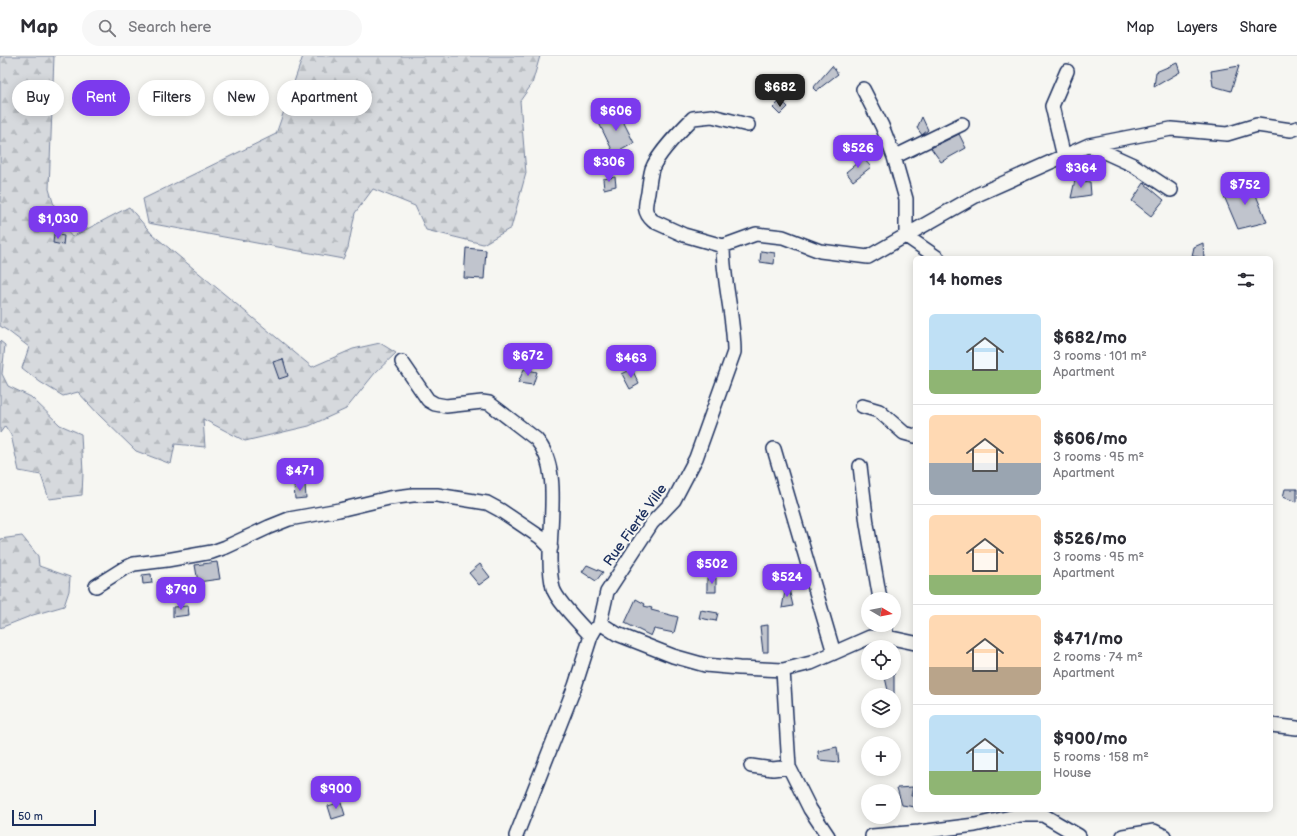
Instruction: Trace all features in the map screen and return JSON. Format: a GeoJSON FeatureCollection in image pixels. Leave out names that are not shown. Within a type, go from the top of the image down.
{"type":"FeatureCollection","features":[{"type":"Feature","properties":{"kind":"street"},"geometry":{"type":"LineString","coordinates":[[1064,157],[1052,106],[1068,71]]}},
{"type":"Feature","properties":{"kind":"street"},"geometry":{"type":"LineString","coordinates":[[863,89],[882,126],[894,157],[906,199],[906,236]]}},
{"type":"Feature","properties":{"kind":"street"},"geometry":{"type":"LineString","coordinates":[[748,125],[712,116],[693,118],[657,159],[652,169],[645,207],[646,214],[653,222],[684,235],[723,246],[756,234],[784,237],[820,251],[868,257],[979,194],[1089,145],[1171,130],[1227,134],[1258,125],[1291,130],[1297,128]]}},
{"type":"Feature","properties":{"kind":"street"},"geometry":{"type":"LineString","coordinates":[[894,157],[962,124]]}},
{"type":"Feature","properties":{"kind":"street"},"geometry":{"type":"LineString","coordinates":[[1089,145],[1133,165],[1171,190]]}},
{"type":"Feature","properties":{"kind":"street"},"geometry":{"type":"LineString","coordinates":[[906,236],[935,256]]}},
{"type":"Feature","properties":{"kind":"street","name":"Rue Fierté Ville"},"geometry":{"type":"LineString","coordinates":[[600,623],[607,592],[652,523],[674,500],[696,458],[734,352],[734,337],[723,266],[723,246]]}},
{"type":"Feature","properties":{"kind":"street"},"geometry":{"type":"LineString","coordinates":[[402,362],[428,400],[435,404],[446,406],[482,402],[489,403],[536,439],[542,446],[549,466],[552,485],[550,548],[553,588],[557,596],[590,636]]}},
{"type":"Feature","properties":{"kind":"street"},"geometry":{"type":"LineString","coordinates":[[862,406],[879,411],[904,432],[913,435]]}},
{"type":"Feature","properties":{"kind":"street"},"geometry":{"type":"LineString","coordinates":[[774,449],[834,653]]}},
{"type":"Feature","properties":{"kind":"street"},"geometry":{"type":"LineString","coordinates":[[860,466],[867,524],[879,592]]}},
{"type":"Feature","properties":{"kind":"street"},"geometry":{"type":"LineString","coordinates":[[96,586],[122,569],[134,564],[167,560],[226,548],[289,519],[389,498],[413,495],[437,495],[487,503],[540,537],[550,548]]}},
{"type":"Feature","properties":{"kind":"street"},"geometry":{"type":"LineString","coordinates":[[516,836],[575,686],[590,636],[600,623],[617,634],[673,656],[705,665],[783,670],[811,663],[884,632]]}},
{"type":"Feature","properties":{"kind":"street"},"geometry":{"type":"LineString","coordinates":[[888,632],[913,642]]}},
{"type":"Feature","properties":{"kind":"street"},"geometry":{"type":"LineString","coordinates":[[783,670],[789,767],[810,809],[828,836]]}},
{"type":"Feature","properties":{"kind":"street"},"geometry":{"type":"LineString","coordinates":[[1273,725],[1297,728]]}},
{"type":"Feature","properties":{"kind":"street"},"geometry":{"type":"LineString","coordinates":[[751,766],[773,769],[789,767]]}},
{"type":"Feature","properties":{"kind":"street"},"geometry":{"type":"LineString","coordinates":[[872,836],[975,825],[1020,815],[1043,815],[1078,836]]}},
{"type":"Feature","properties":{"kind":"street"},"geometry":{"type":"LineString","coordinates":[[1122,836],[1154,831],[1164,836]]}},
{"type":"Feature","properties":{"kind":"green space"},"geometry":{"type":"Polygon","coordinates":[[[0,56],[54,56],[53,80],[12,80],[12,116],[52,116],[49,189],[59,222],[72,237],[129,207],[152,234],[312,367],[353,349],[380,343],[396,353],[375,373],[346,409],[309,426],[245,441],[203,419],[205,447],[175,444],[171,464],[136,451],[78,392],[63,396],[40,382],[22,368],[29,347],[0,326],[0,56]]]}},
{"type":"Feature","properties":{"kind":"green space"},"geometry":{"type":"Polygon","coordinates":[[[303,56],[540,56],[532,84],[520,101],[526,173],[511,228],[483,244],[426,230],[415,206],[373,189],[355,213],[348,248],[343,259],[148,223],[143,199],[276,134],[282,116],[372,116],[372,80],[295,80],[303,56]]]}},
{"type":"Feature","properties":{"kind":"green space"},"geometry":{"type":"Polygon","coordinates":[[[0,341],[5,345],[2,374],[8,386],[31,397],[60,425],[81,434],[83,473],[82,495],[49,499],[41,475],[19,471],[11,435],[5,426],[0,433],[0,341]]]}},
{"type":"Feature","properties":{"kind":"green space"},"geometry":{"type":"Polygon","coordinates":[[[22,536],[38,556],[39,566],[70,577],[69,591],[64,606],[33,615],[0,628],[0,539],[22,536]]]}},
{"type":"Feature","properties":{"kind":"building"},"geometry":{"type":"Polygon","coordinates":[[[1177,63],[1180,72],[1154,87],[1156,72],[1177,63]]]}},
{"type":"Feature","properties":{"kind":"building"},"geometry":{"type":"Polygon","coordinates":[[[832,66],[838,74],[816,91],[813,88],[832,66]]]}},
{"type":"Feature","properties":{"kind":"building"},"geometry":{"type":"Polygon","coordinates":[[[1239,66],[1231,91],[1213,86],[1211,71],[1239,66]]]}},
{"type":"Feature","properties":{"kind":"building"},"geometry":{"type":"Polygon","coordinates":[[[781,100],[788,107],[780,115],[773,108],[781,100]]]}},
{"type":"Feature","properties":{"kind":"building"},"geometry":{"type":"Polygon","coordinates":[[[618,111],[634,143],[614,154],[597,119],[618,111]]]}},
{"type":"Feature","properties":{"kind":"building"},"geometry":{"type":"Polygon","coordinates":[[[922,117],[928,130],[922,135],[917,128],[922,117]]]}},
{"type":"Feature","properties":{"kind":"building"},"geometry":{"type":"Polygon","coordinates":[[[959,134],[966,148],[941,162],[931,148],[959,134]]]}},
{"type":"Feature","properties":{"kind":"building"},"geometry":{"type":"Polygon","coordinates":[[[863,158],[871,167],[853,181],[846,172],[863,158]]]}},
{"type":"Feature","properties":{"kind":"building"},"geometry":{"type":"Polygon","coordinates":[[[615,177],[616,186],[604,189],[603,179],[615,177]]]}},
{"type":"Feature","properties":{"kind":"building"},"geometry":{"type":"Polygon","coordinates":[[[1075,180],[1090,182],[1091,195],[1071,198],[1075,180]]]}},
{"type":"Feature","properties":{"kind":"building"},"geometry":{"type":"Polygon","coordinates":[[[1245,180],[1247,186],[1253,188],[1267,222],[1238,229],[1224,196],[1245,180]]]}},
{"type":"Feature","properties":{"kind":"building"},"geometry":{"type":"Polygon","coordinates":[[[1144,183],[1164,200],[1151,216],[1132,201],[1144,183]]]}},
{"type":"Feature","properties":{"kind":"building"},"geometry":{"type":"Polygon","coordinates":[[[54,234],[64,236],[63,245],[53,243],[54,234]]]}},
{"type":"Feature","properties":{"kind":"building"},"geometry":{"type":"Polygon","coordinates":[[[1203,243],[1204,256],[1192,256],[1194,247],[1203,243]]]}},
{"type":"Feature","properties":{"kind":"building"},"geometry":{"type":"Polygon","coordinates":[[[466,248],[486,250],[484,279],[464,278],[466,248]]]}},
{"type":"Feature","properties":{"kind":"building"},"geometry":{"type":"Polygon","coordinates":[[[761,251],[775,253],[774,264],[760,262],[761,251]]]}},
{"type":"Feature","properties":{"kind":"building"},"geometry":{"type":"Polygon","coordinates":[[[283,359],[288,376],[279,379],[273,362],[283,359]]]}},
{"type":"Feature","properties":{"kind":"building"},"geometry":{"type":"Polygon","coordinates":[[[524,369],[537,372],[533,385],[518,383],[524,369]]]}},
{"type":"Feature","properties":{"kind":"building"},"geometry":{"type":"Polygon","coordinates":[[[632,369],[639,384],[630,389],[622,374],[632,369]]]}},
{"type":"Feature","properties":{"kind":"building"},"geometry":{"type":"Polygon","coordinates":[[[305,484],[306,498],[295,499],[294,485],[305,484]]]}},
{"type":"Feature","properties":{"kind":"building"},"geometry":{"type":"Polygon","coordinates":[[[1285,489],[1297,489],[1297,502],[1283,497],[1285,489]]]}},
{"type":"Feature","properties":{"kind":"building"},"geometry":{"type":"Polygon","coordinates":[[[217,562],[220,579],[198,582],[195,565],[217,562]]]}},
{"type":"Feature","properties":{"kind":"building"},"geometry":{"type":"Polygon","coordinates":[[[480,564],[490,577],[479,585],[469,573],[480,564]]]}},
{"type":"Feature","properties":{"kind":"building"},"geometry":{"type":"Polygon","coordinates":[[[587,565],[603,572],[596,581],[582,572],[587,565]]]}},
{"type":"Feature","properties":{"kind":"building"},"geometry":{"type":"Polygon","coordinates":[[[151,574],[152,583],[143,584],[142,575],[151,574]]]}},
{"type":"Feature","properties":{"kind":"building"},"geometry":{"type":"Polygon","coordinates":[[[707,578],[716,578],[716,592],[707,592],[707,578]]]}},
{"type":"Feature","properties":{"kind":"building"},"geometry":{"type":"Polygon","coordinates":[[[787,580],[793,606],[782,608],[787,580]]]}},
{"type":"Feature","properties":{"kind":"building"},"geometry":{"type":"Polygon","coordinates":[[[636,599],[645,604],[644,606],[652,608],[651,610],[678,617],[674,633],[654,629],[651,636],[625,623],[636,599]]]}},
{"type":"Feature","properties":{"kind":"building"},"geometry":{"type":"Polygon","coordinates":[[[188,606],[189,615],[173,617],[173,607],[188,606]]]}},
{"type":"Feature","properties":{"kind":"building"},"geometry":{"type":"Polygon","coordinates":[[[701,610],[718,613],[716,621],[699,618],[701,610]]]}},
{"type":"Feature","properties":{"kind":"building"},"geometry":{"type":"Polygon","coordinates":[[[768,625],[768,652],[763,652],[760,626],[768,625]]]}},
{"type":"Feature","properties":{"kind":"building"},"geometry":{"type":"Polygon","coordinates":[[[886,680],[894,680],[894,688],[887,688],[886,680]]]}},
{"type":"Feature","properties":{"kind":"building"},"geometry":{"type":"Polygon","coordinates":[[[837,747],[839,762],[819,760],[818,751],[837,747]]]}},
{"type":"Feature","properties":{"kind":"building"},"geometry":{"type":"Polygon","coordinates":[[[913,787],[911,796],[913,796],[913,807],[902,805],[901,788],[913,787]]]}},
{"type":"Feature","properties":{"kind":"building"},"geometry":{"type":"Polygon","coordinates":[[[341,802],[345,815],[332,819],[328,806],[341,802]]]}}]}
